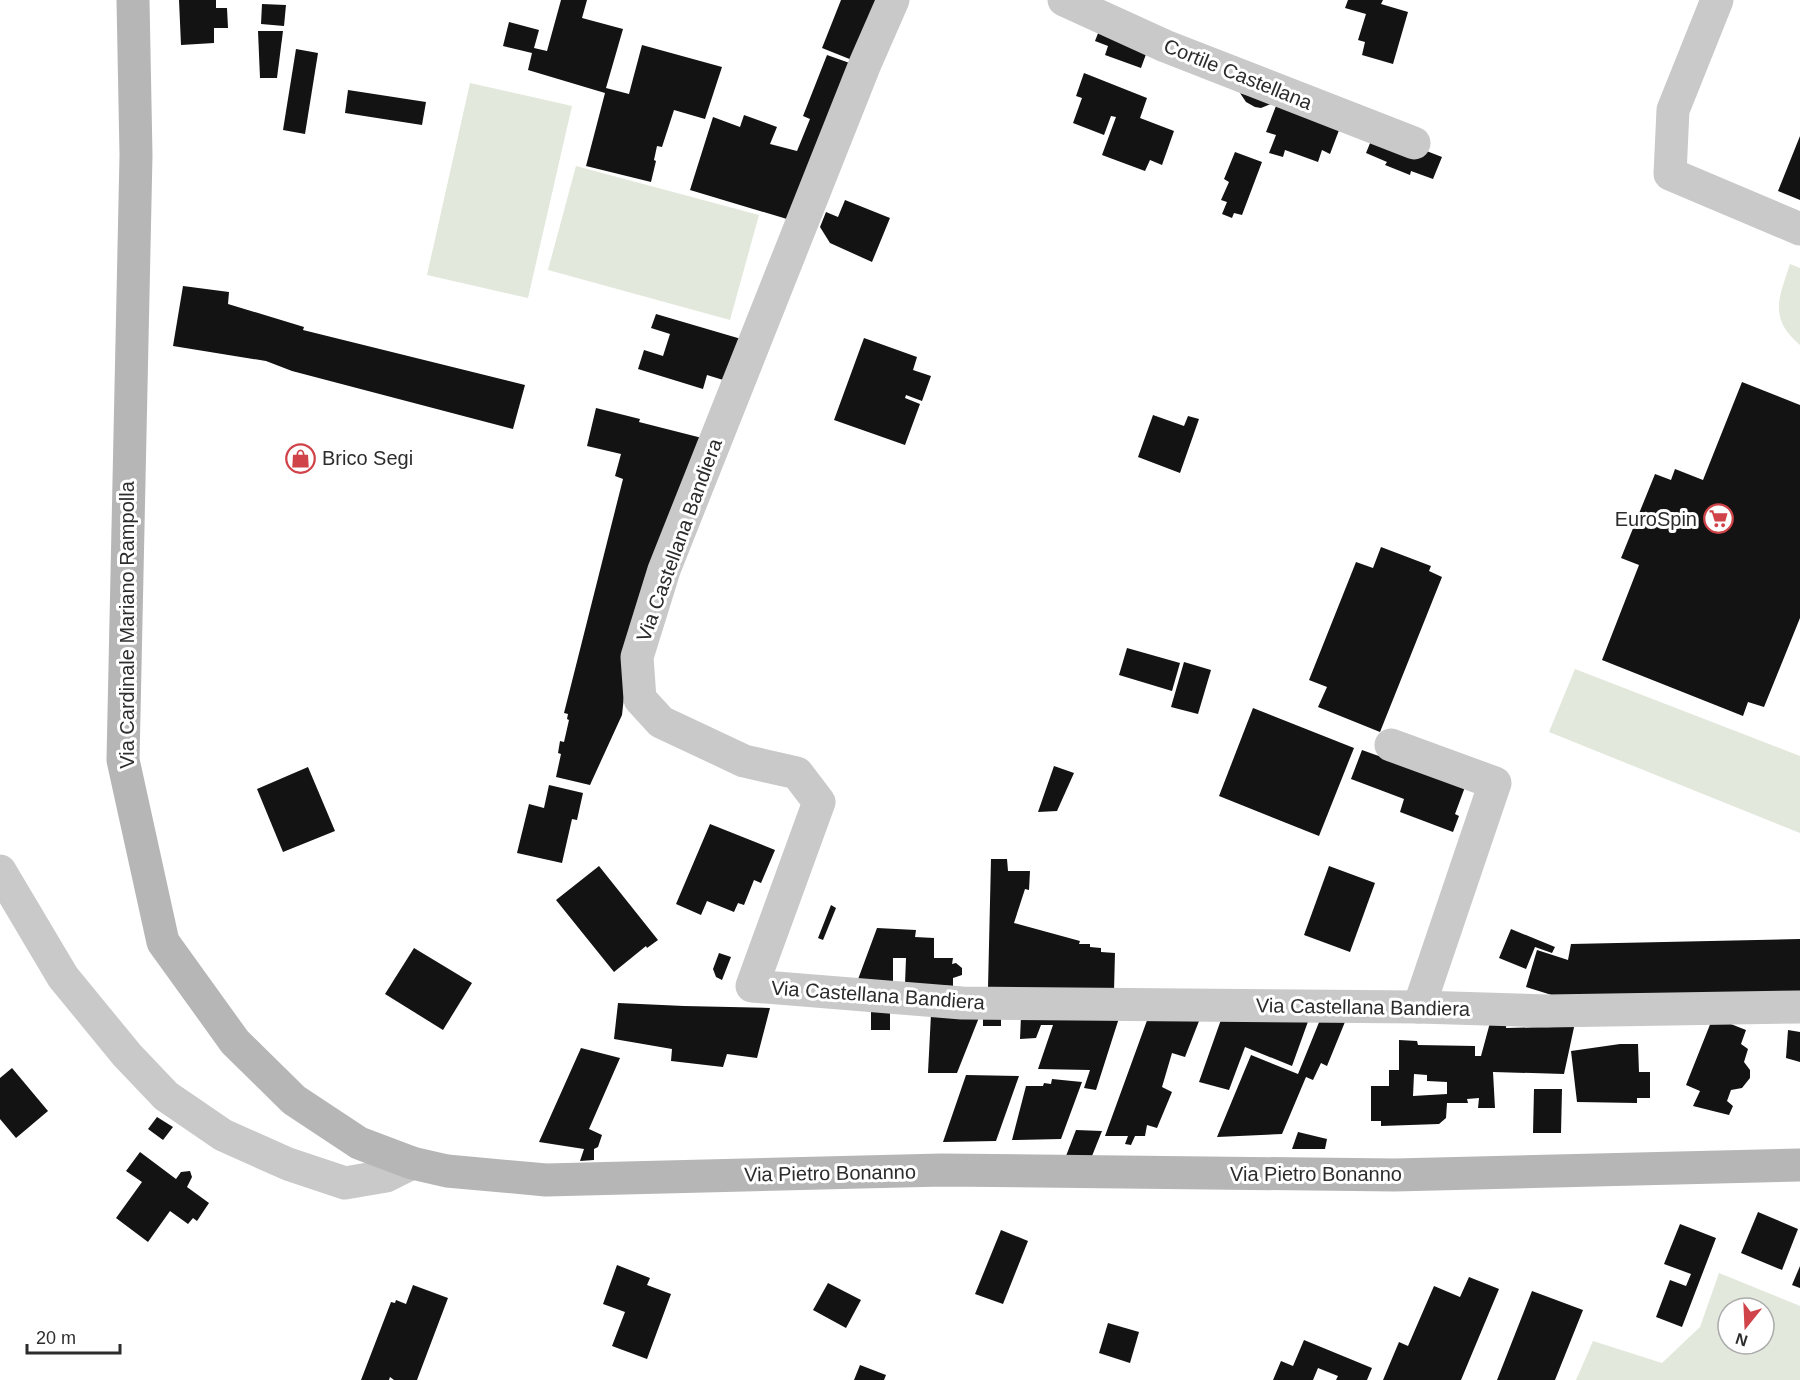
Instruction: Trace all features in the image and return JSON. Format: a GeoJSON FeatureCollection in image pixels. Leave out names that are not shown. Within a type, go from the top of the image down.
{"type":"FeatureCollection","features":[{"type":"Feature","properties":{"kind":"street","name":"Via Cardinale Mariano Rampolla"},"geometry":{"type":"LineString","coordinates":[[133,0],[136,155],[123,760],[163,942],[235,1042],[294,1100],[359,1143],[412,1163]]}},
{"type":"Feature","properties":{"kind":"street","name":"Via Castellana Bandiera"},"geometry":{"type":"LineString","coordinates":[[893,0],[865,64],[664,570],[636,657],[639,699],[661,722],[744,761],[797,773],[819,802],[752,986],[962,1003],[1419,1007],[1547,1011],[1800,1007]]}},
{"type":"Feature","properties":{"kind":"street","name":"Cortile Castellana"},"geometry":{"type":"LineString","coordinates":[[1064,0],[1165,46],[1414,143]]}},
{"type":"Feature","properties":{"kind":"street"},"geometry":{"type":"LineString","coordinates":[[1717,0],[1673,110],[1670,174],[1800,229]]}},
{"type":"Feature","properties":{"kind":"street"},"geometry":{"type":"LineString","coordinates":[[1391,745],[1495,783],[1419,1007]]}},
{"type":"Feature","properties":{"kind":"street"},"geometry":{"type":"LineString","coordinates":[[0,871],[63,977],[127,1055],[166,1096],[223,1135],[288,1164],[345,1182],[386,1176],[412,1163]]}},
{"type":"Feature","properties":{"kind":"street","name":"Via Pietro Bonanno"},"geometry":{"type":"LineString","coordinates":[[412,1163],[447,1171],[546,1180],[942,1170],[1395,1175],[1800,1165]]}},
{"type":"Feature","properties":{"kind":"shaded area"},"geometry":{"type":"Polygon","coordinates":[[[470,83],[572,106],[528,298],[427,275],[470,83]]]}},
{"type":"Feature","properties":{"kind":"shaded area"},"geometry":{"type":"Polygon","coordinates":[[[576,166],[759,215],[730,320],[548,270],[576,166]]]}},
{"type":"Feature","properties":{"kind":"shaded area"},"geometry":{"type":"Polygon","coordinates":[[[1790,264],[1800,268],[1800,345],[1783,326],[1780,316],[1780,297],[1790,264]]]}},
{"type":"Feature","properties":{"kind":"shaded area"},"geometry":{"type":"Polygon","coordinates":[[[1575,669],[1800,756],[1800,833],[1549,732],[1575,669]]]}},
{"type":"Feature","properties":{"kind":"shaded area"},"geometry":{"type":"Polygon","coordinates":[[[1719,1273],[1775,1296],[1716,1296],[1716,1356],[1776,1356],[1776,1296],[1800,1306],[1800,1380],[1576,1380],[1593,1341],[1662,1363],[1700,1327],[1719,1273]]]}},
{"type":"Feature","properties":{"kind":"building"},"geometry":{"type":"Polygon","coordinates":[[[179,0],[216,0],[216,8],[227,8],[228,28],[214,28],[214,43],[181,45],[179,0]]]}},
{"type":"Feature","properties":{"kind":"building"},"geometry":{"type":"Polygon","coordinates":[[[561,0],[587,0],[582,18],[623,29],[606,88],[629,94],[642,45],[722,67],[705,119],[674,110],[662,147],[657,146],[651,182],[586,166],[605,93],[528,70],[532,53],[503,46],[509,22],[539,30],[534,48],[547,51],[561,0]]]}},
{"type":"Feature","properties":{"kind":"building"},"geometry":{"type":"Polygon","coordinates":[[[841,0],[888,0],[862,64],[822,48],[841,0]]]}},
{"type":"Feature","properties":{"kind":"building"},"geometry":{"type":"Polygon","coordinates":[[[1348,0],[1383,0],[1381,4],[1408,12],[1393,64],[1362,55],[1365,42],[1358,40],[1366,14],[1345,8],[1348,0]]]}},
{"type":"Feature","properties":{"kind":"building"},"geometry":{"type":"Polygon","coordinates":[[[262,4],[286,5],[284,26],[261,24],[262,4]]]}},
{"type":"Feature","properties":{"kind":"building"},"geometry":{"type":"Polygon","coordinates":[[[1102,23],[1149,46],[1141,68],[1105,55],[1108,46],[1095,41],[1102,23]]]}},
{"type":"Feature","properties":{"kind":"building"},"geometry":{"type":"Polygon","coordinates":[[[258,31],[283,31],[277,78],[260,78],[258,31]]]}},
{"type":"Feature","properties":{"kind":"building"},"geometry":{"type":"Polygon","coordinates":[[[296,49],[318,53],[305,134],[283,130],[296,49]]]}},
{"type":"Feature","properties":{"kind":"building"},"geometry":{"type":"Polygon","coordinates":[[[827,55],[861,67],[797,222],[690,190],[713,117],[740,127],[744,115],[777,127],[770,144],[797,151],[810,119],[803,116],[827,55]]]}},
{"type":"Feature","properties":{"kind":"building"},"geometry":{"type":"Polygon","coordinates":[[[1084,73],[1147,98],[1140,118],[1174,131],[1162,165],[1150,160],[1145,171],[1102,155],[1116,117],[1111,116],[1104,135],[1073,123],[1082,98],[1076,96],[1084,73]]]}},
{"type":"Feature","properties":{"kind":"building"},"geometry":{"type":"Polygon","coordinates":[[[348,90],[426,102],[422,125],[345,113],[348,90]]]}},
{"type":"Feature","properties":{"kind":"building"},"geometry":{"type":"Polygon","coordinates":[[[1240,93],[1273,103],[1261,108],[1255,107],[1246,102],[1240,93]]]}},
{"type":"Feature","properties":{"kind":"building"},"geometry":{"type":"Polygon","coordinates":[[[1281,93],[1344,117],[1330,154],[1322,150],[1318,162],[1285,150],[1283,157],[1269,153],[1276,135],[1266,132],[1281,93]]]}},
{"type":"Feature","properties":{"kind":"building"},"geometry":{"type":"Polygon","coordinates":[[[1375,131],[1442,157],[1433,179],[1411,171],[1410,175],[1385,165],[1387,162],[1366,153],[1375,131]]]}},
{"type":"Feature","properties":{"kind":"building"},"geometry":{"type":"Polygon","coordinates":[[[1800,136],[1800,200],[1778,191],[1800,136]]]}},
{"type":"Feature","properties":{"kind":"building"},"geometry":{"type":"Polygon","coordinates":[[[1235,152],[1262,162],[1242,215],[1234,213],[1232,218],[1222,214],[1227,202],[1221,200],[1229,182],[1224,179],[1235,152]]]}},
{"type":"Feature","properties":{"kind":"building"},"geometry":{"type":"Polygon","coordinates":[[[845,200],[890,218],[872,262],[830,243],[820,227],[826,212],[838,217],[845,200]]]}},
{"type":"Feature","properties":{"kind":"building"},"geometry":{"type":"Polygon","coordinates":[[[183,286],[229,292],[228,304],[304,327],[303,330],[525,385],[513,429],[292,371],[266,361],[173,346],[183,286]]]}},
{"type":"Feature","properties":{"kind":"building"},"geometry":{"type":"Polygon","coordinates":[[[656,314],[748,341],[733,383],[707,375],[703,389],[638,369],[644,350],[663,356],[670,334],[651,328],[656,314]]]}},
{"type":"Feature","properties":{"kind":"building"},"geometry":{"type":"Polygon","coordinates":[[[864,338],[917,357],[913,370],[931,376],[922,401],[906,395],[905,398],[920,404],[905,445],[834,420],[864,338]]]}},
{"type":"Feature","properties":{"kind":"building","name":"EuroSpin"},"geometry":{"type":"Polygon","coordinates":[[[1742,382],[1800,405],[1800,618],[1764,707],[1748,702],[1743,716],[1602,660],[1639,565],[1621,558],[1655,474],[1671,480],[1675,469],[1703,480],[1742,382]]]}},
{"type":"Feature","properties":{"kind":"building"},"geometry":{"type":"Polygon","coordinates":[[[596,408],[702,438],[626,678],[622,715],[590,785],[556,777],[561,754],[558,753],[560,741],[564,742],[569,720],[567,719],[568,714],[564,713],[623,479],[615,476],[621,454],[587,446],[596,408]]]}},
{"type":"Feature","properties":{"kind":"building"},"geometry":{"type":"Polygon","coordinates":[[[1153,415],[1184,426],[1188,416],[1199,419],[1180,473],[1138,457],[1153,415]]]}},
{"type":"Feature","properties":{"kind":"building"},"geometry":{"type":"Polygon","coordinates":[[[1381,547],[1431,566],[1429,571],[1442,577],[1380,732],[1318,707],[1327,687],[1309,680],[1356,562],[1373,568],[1381,547]]]}},
{"type":"Feature","properties":{"kind":"building"},"geometry":{"type":"Polygon","coordinates":[[[1127,648],[1180,663],[1172,691],[1119,675],[1127,648]]]}},
{"type":"Feature","properties":{"kind":"building"},"geometry":{"type":"Polygon","coordinates":[[[1184,662],[1211,670],[1198,714],[1171,707],[1184,662]]]}},
{"type":"Feature","properties":{"kind":"building"},"geometry":{"type":"Polygon","coordinates":[[[1253,708],[1354,748],[1319,836],[1219,796],[1253,708]]]}},
{"type":"Feature","properties":{"kind":"building"},"geometry":{"type":"Polygon","coordinates":[[[1362,750],[1465,787],[1455,814],[1459,816],[1453,832],[1400,812],[1404,799],[1351,779],[1362,750]]]}},
{"type":"Feature","properties":{"kind":"building"},"geometry":{"type":"Polygon","coordinates":[[[1054,766],[1074,773],[1057,811],[1038,812],[1054,766]]]}},
{"type":"Feature","properties":{"kind":"building"},"geometry":{"type":"Polygon","coordinates":[[[308,767],[335,831],[283,852],[257,789],[308,767]]]}},
{"type":"Feature","properties":{"kind":"building"},"geometry":{"type":"Polygon","coordinates":[[[549,785],[583,793],[577,820],[572,819],[562,863],[517,853],[529,804],[544,808],[549,785]]]}},
{"type":"Feature","properties":{"kind":"building"},"geometry":{"type":"Polygon","coordinates":[[[710,824],[775,850],[761,883],[754,880],[744,905],[738,903],[734,912],[707,901],[701,915],[676,904],[710,824]]]}},
{"type":"Feature","properties":{"kind":"building"},"geometry":{"type":"Polygon","coordinates":[[[991,859],[1007,859],[1008,871],[1030,871],[1029,890],[1025,889],[1014,923],[1080,941],[1079,944],[1090,944],[1090,947],[1101,948],[1101,952],[1115,953],[1114,991],[988,988],[991,859]]]}},
{"type":"Feature","properties":{"kind":"building"},"geometry":{"type":"Polygon","coordinates":[[[599,866],[658,940],[647,948],[646,946],[614,972],[556,900],[599,866]]]}},
{"type":"Feature","properties":{"kind":"building"},"geometry":{"type":"Polygon","coordinates":[[[1329,866],[1375,883],[1350,952],[1304,935],[1329,866]]]}},
{"type":"Feature","properties":{"kind":"building"},"geometry":{"type":"Polygon","coordinates":[[[831,905],[836,908],[823,940],[818,938],[831,905]]]}},
{"type":"Feature","properties":{"kind":"building"},"geometry":{"type":"Polygon","coordinates":[[[877,928],[916,930],[915,937],[934,938],[934,958],[953,958],[952,964],[956,963],[962,968],[962,975],[953,978],[953,986],[905,984],[906,958],[893,958],[893,984],[857,982],[877,928]]]}},
{"type":"Feature","properties":{"kind":"building"},"geometry":{"type":"Polygon","coordinates":[[[1511,929],[1555,947],[1552,953],[1535,947],[1526,969],[1499,958],[1511,929]]]}},
{"type":"Feature","properties":{"kind":"building"},"geometry":{"type":"Polygon","coordinates":[[[1800,939],[1800,996],[1558,997],[1526,987],[1537,950],[1568,960],[1571,944],[1800,939]]]}},
{"type":"Feature","properties":{"kind":"building"},"geometry":{"type":"Polygon","coordinates":[[[414,948],[472,983],[443,1030],[385,994],[414,948]]]}},
{"type":"Feature","properties":{"kind":"building"},"geometry":{"type":"Polygon","coordinates":[[[719,953],[731,957],[722,980],[716,977],[713,969],[719,953]]]}},
{"type":"Feature","properties":{"kind":"building"},"geometry":{"type":"Polygon","coordinates":[[[618,1003],[770,1008],[757,1058],[727,1054],[723,1067],[671,1061],[672,1049],[614,1039],[618,1003]]]}},
{"type":"Feature","properties":{"kind":"building"},"geometry":{"type":"Polygon","coordinates":[[[890,1011],[890,1030],[871,1030],[871,1012],[890,1011]]]}},
{"type":"Feature","properties":{"kind":"building"},"geometry":{"type":"Polygon","coordinates":[[[931,1014],[980,1015],[957,1073],[928,1073],[931,1014]]]}},
{"type":"Feature","properties":{"kind":"building"},"geometry":{"type":"Polygon","coordinates":[[[983,1014],[1001,1014],[1001,1026],[983,1026],[983,1014]]]}},
{"type":"Feature","properties":{"kind":"building"},"geometry":{"type":"Polygon","coordinates":[[[1223,1014],[1310,1016],[1292,1066],[1245,1047],[1229,1090],[1199,1082],[1223,1014]]]}},
{"type":"Feature","properties":{"kind":"building"},"geometry":{"type":"Polygon","coordinates":[[[1149,1015],[1201,1016],[1185,1057],[1172,1053],[1162,1087],[1172,1092],[1157,1128],[1147,1125],[1145,1136],[1135,1136],[1131,1145],[1125,1144],[1128,1136],[1105,1136],[1149,1015]]]}},
{"type":"Feature","properties":{"kind":"building"},"geometry":{"type":"Polygon","coordinates":[[[1322,1015],[1347,1017],[1327,1066],[1321,1063],[1313,1080],[1306,1077],[1282,1134],[1217,1137],[1251,1055],[1298,1074],[1322,1015]]]}},
{"type":"Feature","properties":{"kind":"building"},"geometry":{"type":"Polygon","coordinates":[[[1021,1016],[1119,1018],[1096,1090],[1084,1088],[1090,1070],[1038,1069],[1053,1025],[1041,1025],[1036,1038],[1020,1039],[1021,1016]]]}},
{"type":"Feature","properties":{"kind":"building"},"geometry":{"type":"Polygon","coordinates":[[[1713,1017],[1746,1030],[1741,1044],[1748,1049],[1744,1062],[1750,1070],[1750,1078],[1742,1088],[1731,1090],[1727,1101],[1733,1106],[1729,1115],[1693,1106],[1700,1091],[1686,1085],[1713,1017]]]}},
{"type":"Feature","properties":{"kind":"building"},"geometry":{"type":"Polygon","coordinates":[[[1507,1018],[1506,1028],[1554,1027],[1576,1018],[1564,1074],[1493,1072],[1495,1108],[1478,1108],[1479,1098],[1467,1099],[1468,1103],[1447,1103],[1446,1118],[1439,1124],[1381,1126],[1381,1121],[1371,1121],[1371,1086],[1389,1086],[1389,1070],[1399,1070],[1399,1040],[1417,1041],[1418,1045],[1475,1046],[1475,1056],[1481,1056],[1491,1019],[1507,1018]],[[1414,1074],[1413,1096],[1447,1094],[1447,1082],[1427,1081],[1427,1075],[1414,1074]]]}},
{"type":"Feature","properties":{"kind":"building"},"geometry":{"type":"Polygon","coordinates":[[[1788,1030],[1800,1032],[1800,1062],[1786,1058],[1788,1030]]]}},
{"type":"Feature","properties":{"kind":"building"},"geometry":{"type":"Polygon","coordinates":[[[1620,1044],[1638,1044],[1639,1072],[1650,1072],[1650,1098],[1637,1098],[1637,1103],[1577,1102],[1571,1051],[1620,1044]]]}},
{"type":"Feature","properties":{"kind":"building"},"geometry":{"type":"Polygon","coordinates":[[[581,1048],[620,1058],[589,1129],[602,1135],[598,1147],[594,1149],[594,1160],[580,1161],[584,1149],[539,1142],[581,1048]]]}},
{"type":"Feature","properties":{"kind":"building"},"geometry":{"type":"Polygon","coordinates":[[[12,1068],[48,1111],[16,1138],[0,1119],[0,1078],[12,1068]]]}},
{"type":"Feature","properties":{"kind":"building"},"geometry":{"type":"Polygon","coordinates":[[[966,1075],[1019,1076],[996,1141],[943,1142],[966,1075]]]}},
{"type":"Feature","properties":{"kind":"building"},"geometry":{"type":"Polygon","coordinates":[[[1052,1079],[1082,1082],[1061,1139],[1012,1140],[1026,1086],[1051,1084],[1052,1079]]]}},
{"type":"Feature","properties":{"kind":"building"},"geometry":{"type":"Polygon","coordinates":[[[1534,1089],[1562,1089],[1561,1133],[1533,1133],[1534,1089]]]}},
{"type":"Feature","properties":{"kind":"building"},"geometry":{"type":"Polygon","coordinates":[[[157,1117],[173,1127],[163,1140],[148,1129],[157,1117]]]}},
{"type":"Feature","properties":{"kind":"building"},"geometry":{"type":"Polygon","coordinates":[[[1076,1130],[1102,1131],[1092,1156],[1066,1156],[1076,1130]]]}},
{"type":"Feature","properties":{"kind":"building"},"geometry":{"type":"Polygon","coordinates":[[[1298,1132],[1327,1139],[1325,1149],[1292,1149],[1298,1132]]]}},
{"type":"Feature","properties":{"kind":"building"},"geometry":{"type":"Polygon","coordinates":[[[140,1152],[176,1179],[181,1172],[190,1171],[192,1177],[187,1187],[209,1203],[197,1221],[193,1218],[188,1224],[170,1211],[148,1242],[116,1218],[142,1182],[126,1171],[140,1152]]]}},
{"type":"Feature","properties":{"kind":"building"},"geometry":{"type":"Polygon","coordinates":[[[1758,1212],[1798,1229],[1782,1270],[1741,1253],[1758,1212]]]}},
{"type":"Feature","properties":{"kind":"building"},"geometry":{"type":"Polygon","coordinates":[[[1680,1224],[1716,1238],[1682,1327],[1656,1317],[1670,1280],[1686,1286],[1691,1274],[1664,1264],[1680,1224]]]}},
{"type":"Feature","properties":{"kind":"building"},"geometry":{"type":"Polygon","coordinates":[[[1001,1230],[1028,1241],[1003,1304],[975,1294],[1001,1230]]]}},
{"type":"Feature","properties":{"kind":"building"},"geometry":{"type":"Polygon","coordinates":[[[617,1265],[650,1278],[647,1285],[671,1294],[647,1359],[612,1346],[625,1312],[603,1304],[617,1265]]]}},
{"type":"Feature","properties":{"kind":"building"},"geometry":{"type":"Polygon","coordinates":[[[1800,1266],[1800,1288],[1792,1285],[1800,1266]]]}},
{"type":"Feature","properties":{"kind":"building"},"geometry":{"type":"Polygon","coordinates":[[[1469,1277],[1499,1289],[1461,1380],[1383,1380],[1399,1342],[1408,1346],[1434,1286],[1460,1297],[1469,1277]]]}},
{"type":"Feature","properties":{"kind":"building"},"geometry":{"type":"Polygon","coordinates":[[[828,1283],[861,1300],[846,1328],[813,1310],[828,1283]]]}},
{"type":"Feature","properties":{"kind":"building"},"geometry":{"type":"Polygon","coordinates":[[[413,1285],[448,1298],[417,1380],[394,1380],[390,1377],[389,1380],[361,1380],[391,1302],[395,1303],[396,1300],[406,1304],[413,1285]]]}},
{"type":"Feature","properties":{"kind":"building"},"geometry":{"type":"Polygon","coordinates":[[[1532,1291],[1583,1310],[1555,1380],[1497,1380],[1532,1291]]]}},
{"type":"Feature","properties":{"kind":"building"},"geometry":{"type":"Polygon","coordinates":[[[1108,1323],[1139,1332],[1130,1363],[1099,1353],[1108,1323]]]}},
{"type":"Feature","properties":{"kind":"building"},"geometry":{"type":"Polygon","coordinates":[[[1304,1340],[1372,1368],[1367,1380],[1336,1380],[1338,1376],[1318,1368],[1313,1380],[1273,1380],[1281,1361],[1293,1366],[1304,1340]]]}},
{"type":"Feature","properties":{"kind":"building"},"geometry":{"type":"Polygon","coordinates":[[[860,1365],[886,1375],[884,1380],[854,1380],[860,1365]]]}},
{"type":"Feature","properties":{"kind":"place","name":"Brico Segi"},"geometry":{"type":"Point","coordinates":[301,458]}},
{"type":"Feature","properties":{"kind":"place","name":"EuroSpin"},"geometry":{"type":"Point","coordinates":[1718,519]}}]}
